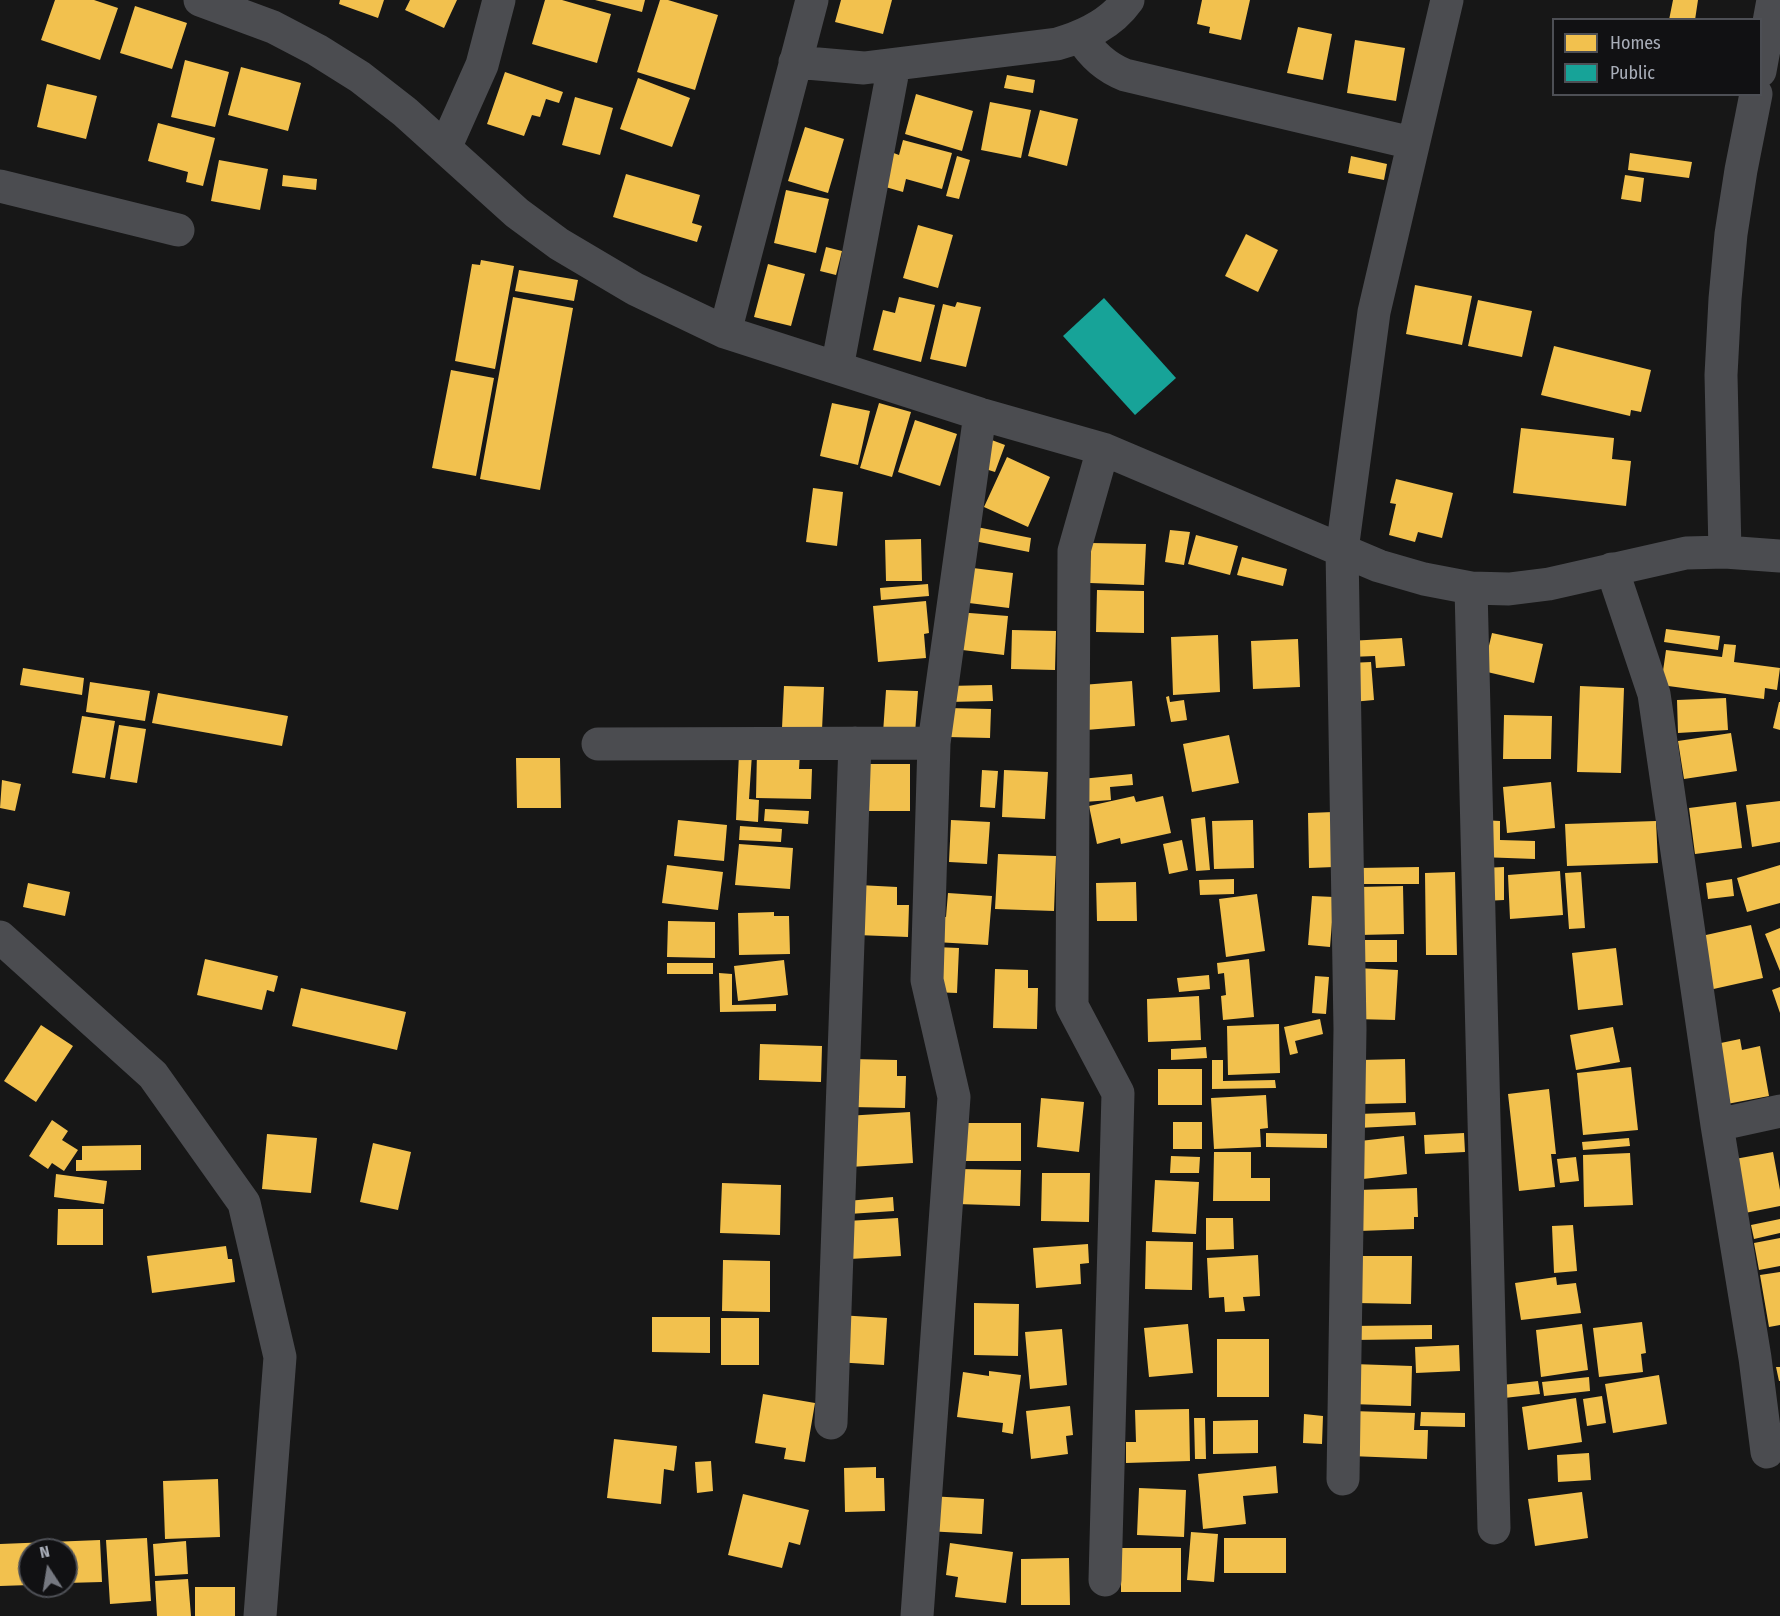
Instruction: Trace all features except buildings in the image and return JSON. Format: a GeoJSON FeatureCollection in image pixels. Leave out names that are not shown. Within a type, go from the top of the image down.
{"type":"FeatureCollection","features":[{"type":"Feature","properties":{"kind":"street"},"geometry":{"type":"LineString","coordinates":[[200,0],[273,27],[317,50],[360,77],[405,112],[517,213],[559,244],[635,289],[725,332],[980,414],[1103,449],[1390,570],[1471,588],[1509,589],[1549,584],[1686,553],[1725,552],[1780,556]]}},
{"type":"Feature","properties":{"kind":"street"},"geometry":{"type":"LineString","coordinates":[[445,148],[482,65],[499,0]]}},
{"type":"Feature","properties":{"kind":"street"},"geometry":{"type":"LineString","coordinates":[[725,332],[812,0]]}},
{"type":"Feature","properties":{"kind":"street"},"geometry":{"type":"LineString","coordinates":[[795,62],[864,68],[1057,44],[1081,37],[1105,23],[1128,0]]}},
{"type":"Feature","properties":{"kind":"street"},"geometry":{"type":"LineString","coordinates":[[1343,1479],[1350,1029],[1342,550],[1374,312],[1447,0]]}},
{"type":"Feature","properties":{"kind":"street"},"geometry":{"type":"LineString","coordinates":[[1762,65],[1773,0]]}},
{"type":"Feature","properties":{"kind":"street"},"geometry":{"type":"LineString","coordinates":[[1081,37],[1099,61],[1125,75],[1412,143]]}},
{"type":"Feature","properties":{"kind":"street"},"geometry":{"type":"LineString","coordinates":[[837,368],[894,65]]}},
{"type":"Feature","properties":{"kind":"street"},"geometry":{"type":"LineString","coordinates":[[1725,552],[1721,375],[1725,299],[1731,234],[1756,96]]}},
{"type":"Feature","properties":{"kind":"street"},"geometry":{"type":"LineString","coordinates":[[0,186],[178,230]]}},
{"type":"Feature","properties":{"kind":"street"},"geometry":{"type":"LineString","coordinates":[[917,1616],[954,1097],[927,980],[934,743],[980,414]]}},
{"type":"Feature","properties":{"kind":"street"},"geometry":{"type":"LineString","coordinates":[[1103,449],[1074,551],[1072,1006],[1118,1093],[1105,1580]]}},
{"type":"Feature","properties":{"kind":"street"},"geometry":{"type":"LineString","coordinates":[[1612,569],[1654,693],[1717,1125],[1767,1355],[1767,1452]]}},
{"type":"Feature","properties":{"kind":"street"},"geometry":{"type":"LineString","coordinates":[[1471,588],[1494,1528]]}},
{"type":"Feature","properties":{"kind":"street"},"geometry":{"type":"LineString","coordinates":[[831,1423],[855,743]]}},
{"type":"Feature","properties":{"kind":"street"},"geometry":{"type":"LineString","coordinates":[[598,744],[934,743]]}},
{"type":"Feature","properties":{"kind":"street"},"geometry":{"type":"LineString","coordinates":[[0,937],[153,1076],[244,1203],[280,1357],[260,1616]]}},
{"type":"Feature","properties":{"kind":"street"},"geometry":{"type":"LineString","coordinates":[[1717,1125],[1780,1111]]}}]}
